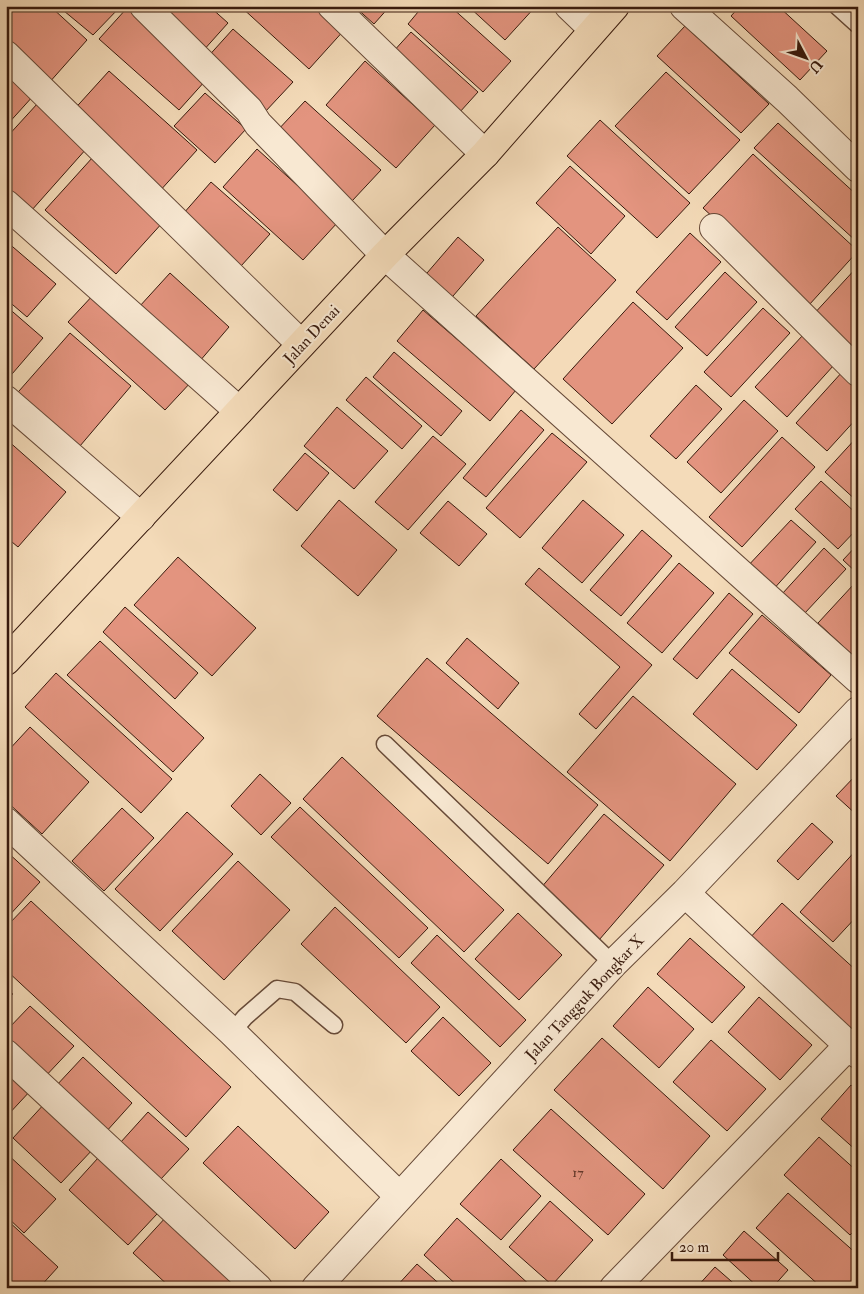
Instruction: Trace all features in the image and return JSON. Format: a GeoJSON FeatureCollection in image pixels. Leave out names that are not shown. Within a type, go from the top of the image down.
{"type":"FeatureCollection","features":[{"type":"Feature","properties":{"kind":"main road","name":"Jalan Denai"},"geometry":{"type":"LineString","coordinates":[[6,661],[301,344],[484,154],[614,6]]}},
{"type":"Feature","properties":{"kind":"street"},"geometry":{"type":"LineString","coordinates":[[144,6],[249,110],[258,124],[385,255],[858,679]]}},
{"type":"Feature","properties":{"kind":"street"},"geometry":{"type":"LineString","coordinates":[[332,6],[484,154]]}},
{"type":"Feature","properties":{"kind":"street"},"geometry":{"type":"LineString","coordinates":[[568,6],[593,29]]}},
{"type":"Feature","properties":{"kind":"street"},"geometry":{"type":"LineString","coordinates":[[684,6],[787,99],[858,168]]}},
{"type":"Feature","properties":{"kind":"street"},"geometry":{"type":"LineString","coordinates":[[6,54],[301,344]]}},
{"type":"Feature","properties":{"kind":"street"},"geometry":{"type":"LineString","coordinates":[[6,204],[239,411]]}},
{"type":"Feature","properties":{"kind":"street"},"geometry":{"type":"LineString","coordinates":[[714,228],[858,372]]}},
{"type":"Feature","properties":{"kind":"street"},"geometry":{"type":"LineString","coordinates":[[6,400],[141,517]]}},
{"type":"Feature","properties":{"kind":"street","name":"Jalan Tangguk Bongkar X"},"geometry":{"type":"LineString","coordinates":[[316,1288],[613,964],[685,893],[858,711]]}},
{"type":"Feature","properties":{"kind":"street"},"geometry":{"type":"LineString","coordinates":[[6,822],[232,1032],[399,1196]]}},
{"type":"Feature","properties":{"kind":"street"},"geometry":{"type":"LineString","coordinates":[[614,1288],[853,1050],[834,1030],[685,893]]}},
{"type":"Feature","properties":{"kind":"street"},"geometry":{"type":"LineString","coordinates":[[6,1054],[258,1288]]}},
{"type":"Feature","properties":{"kind":"lane"},"geometry":{"type":"LineString","coordinates":[[837,6],[858,25]]}},
{"type":"Feature","properties":{"kind":"lane"},"geometry":{"type":"LineString","coordinates":[[385,744],[613,964]]}},
{"type":"Feature","properties":{"kind":"lane"},"geometry":{"type":"LineString","coordinates":[[232,1032],[245,1017],[277,988],[295,992],[334,1025]]}},
{"type":"Feature","properties":{"kind":"building"},"geometry":{"type":"Polygon","coordinates":[[[6,6],[50,6],[87,40],[48,84],[6,43],[6,6]]]}},
{"type":"Feature","properties":{"kind":"building"},"geometry":{"type":"Polygon","coordinates":[[[58,6],[121,6],[93,35],[58,6]]]}},
{"type":"Feature","properties":{"kind":"building"},"geometry":{"type":"Polygon","coordinates":[[[169,6],[209,6],[228,23],[202,52],[161,15],[169,6]]]}},
{"type":"Feature","properties":{"kind":"building"},"geometry":{"type":"Polygon","coordinates":[[[240,6],[321,6],[346,28],[309,69],[240,6]]]}},
{"type":"Feature","properties":{"kind":"building"},"geometry":{"type":"Polygon","coordinates":[[[354,6],[390,6],[374,24],[354,6]]]}},
{"type":"Feature","properties":{"kind":"building"},"geometry":{"type":"Polygon","coordinates":[[[423,6],[450,6],[511,61],[483,92],[408,24],[423,6]]]}},
{"type":"Feature","properties":{"kind":"building"},"geometry":{"type":"Polygon","coordinates":[[[468,6],[536,6],[505,40],[468,6]]]}},
{"type":"Feature","properties":{"kind":"building"},"geometry":{"type":"Polygon","coordinates":[[[740,6],[778,6],[827,51],[800,80],[731,16],[740,6]]]}},
{"type":"Feature","properties":{"kind":"building"},"geometry":{"type":"Polygon","coordinates":[[[127,8],[206,80],[179,110],[99,39],[127,8]]]}},
{"type":"Feature","properties":{"kind":"building"},"geometry":{"type":"Polygon","coordinates":[[[685,26],[769,104],[741,133],[657,56],[685,26]]]}},
{"type":"Feature","properties":{"kind":"building"},"geometry":{"type":"Polygon","coordinates":[[[233,29],[293,82],[264,113],[205,60],[233,29]]]}},
{"type":"Feature","properties":{"kind":"building"},"geometry":{"type":"Polygon","coordinates":[[[411,32],[478,92],[459,113],[392,53],[411,32]]]}},
{"type":"Feature","properties":{"kind":"building"},"geometry":{"type":"Polygon","coordinates":[[[365,61],[435,125],[396,168],[326,105],[365,61]]]}},
{"type":"Feature","properties":{"kind":"building"},"geometry":{"type":"Polygon","coordinates":[[[6,70],[34,95],[6,126],[6,70]]]}},
{"type":"Feature","properties":{"kind":"building"},"geometry":{"type":"Polygon","coordinates":[[[109,71],[197,150],[158,193],[70,114],[109,71]]]}},
{"type":"Feature","properties":{"kind":"building"},"geometry":{"type":"Polygon","coordinates":[[[666,72],[740,140],[689,194],[615,126],[666,72]]]}},
{"type":"Feature","properties":{"kind":"building"},"geometry":{"type":"Polygon","coordinates":[[[205,93],[246,129],[215,163],[174,126],[205,93]]]}},
{"type":"Feature","properties":{"kind":"building"},"geometry":{"type":"Polygon","coordinates":[[[305,101],[381,170],[352,201],[276,132],[305,101]]]}},
{"type":"Feature","properties":{"kind":"building"},"geometry":{"type":"Polygon","coordinates":[[[38,103],[87,148],[31,211],[6,188],[6,138],[38,103]]]}},
{"type":"Feature","properties":{"kind":"building"},"geometry":{"type":"Polygon","coordinates":[[[600,120],[690,203],[657,238],[567,156],[600,120]]]}},
{"type":"Feature","properties":{"kind":"building"},"geometry":{"type":"Polygon","coordinates":[[[778,123],[858,196],[858,239],[856,241],[754,148],[778,123]]]}},
{"type":"Feature","properties":{"kind":"building"},"geometry":{"type":"Polygon","coordinates":[[[257,149],[338,222],[303,260],[223,187],[257,149]]]}},
{"type":"Feature","properties":{"kind":"building"},"geometry":{"type":"Polygon","coordinates":[[[753,154],[858,251],[809,305],[703,208],[753,154]]]}},
{"type":"Feature","properties":{"kind":"building"},"geometry":{"type":"Polygon","coordinates":[[[93,157],[164,221],[116,274],[45,210],[93,157]]]}},
{"type":"Feature","properties":{"kind":"building"},"geometry":{"type":"Polygon","coordinates":[[[570,166],[625,216],[591,254],[536,203],[570,166]]]}},
{"type":"Feature","properties":{"kind":"building"},"geometry":{"type":"Polygon","coordinates":[[[211,182],[270,234],[241,266],[183,214],[211,182]]]}},
{"type":"Feature","properties":{"kind":"building"},"geometry":{"type":"Polygon","coordinates":[[[558,227],[616,280],[534,369],[476,316],[558,227]]]}},
{"type":"Feature","properties":{"kind":"building"},"geometry":{"type":"Polygon","coordinates":[[[690,233],[721,262],[667,320],[636,292],[690,233]]]}},
{"type":"Feature","properties":{"kind":"building"},"geometry":{"type":"Polygon","coordinates":[[[458,237],[484,260],[447,303],[421,280],[458,237]]]}},
{"type":"Feature","properties":{"kind":"building"},"geometry":{"type":"Polygon","coordinates":[[[6,241],[56,284],[27,317],[6,299],[6,241]]]}},
{"type":"Feature","properties":{"kind":"building"},"geometry":{"type":"Polygon","coordinates":[[[858,266],[858,358],[812,316],[858,266]]]}},
{"type":"Feature","properties":{"kind":"building"},"geometry":{"type":"Polygon","coordinates":[[[725,272],[757,302],[707,356],[675,327],[725,272]]]}},
{"type":"Feature","properties":{"kind":"building"},"geometry":{"type":"Polygon","coordinates":[[[170,273],[229,327],[199,362],[139,307],[170,273]]]}},
{"type":"Feature","properties":{"kind":"building"},"geometry":{"type":"Polygon","coordinates":[[[95,293],[192,381],[165,410],[68,322],[95,293]]]}},
{"type":"Feature","properties":{"kind":"building"},"geometry":{"type":"Polygon","coordinates":[[[633,302],[683,348],[612,424],[563,379],[633,302]]]}},
{"type":"Feature","properties":{"kind":"building"},"geometry":{"type":"Polygon","coordinates":[[[6,306],[43,338],[6,381],[6,306]]]}},
{"type":"Feature","properties":{"kind":"building"},"geometry":{"type":"Polygon","coordinates":[[[763,308],[790,333],[731,397],[704,372],[763,308]]]}},
{"type":"Feature","properties":{"kind":"building"},"geometry":{"type":"Polygon","coordinates":[[[423,310],[516,390],[490,421],[397,341],[423,310]]]}},
{"type":"Feature","properties":{"kind":"building"},"geometry":{"type":"Polygon","coordinates":[[[70,333],[131,386],[74,453],[12,399],[70,333]]]}},
{"type":"Feature","properties":{"kind":"building"},"geometry":{"type":"Polygon","coordinates":[[[803,335],[834,365],[787,417],[755,387],[803,335]]]}},
{"type":"Feature","properties":{"kind":"building"},"geometry":{"type":"Polygon","coordinates":[[[394,352],[462,411],[441,436],[373,377],[394,352]]]}},
{"type":"Feature","properties":{"kind":"building"},"geometry":{"type":"Polygon","coordinates":[[[843,371],[858,385],[858,417],[827,451],[796,423],[843,371]]]}},
{"type":"Feature","properties":{"kind":"building"},"geometry":{"type":"Polygon","coordinates":[[[366,377],[422,426],[402,449],[346,400],[366,377]]]}},
{"type":"Feature","properties":{"kind":"building"},"geometry":{"type":"Polygon","coordinates":[[[696,385],[722,409],[676,459],[650,436],[696,385]]]}},
{"type":"Feature","properties":{"kind":"building"},"geometry":{"type":"Polygon","coordinates":[[[744,400],[778,431],[721,493],[687,462],[744,400]]]}},
{"type":"Feature","properties":{"kind":"building"},"geometry":{"type":"Polygon","coordinates":[[[337,407],[388,451],[354,489],[304,446],[337,407]]]}},
{"type":"Feature","properties":{"kind":"building"},"geometry":{"type":"Polygon","coordinates":[[[521,410],[544,430],[486,497],[463,478],[521,410]]]}},
{"type":"Feature","properties":{"kind":"building"},"geometry":{"type":"Polygon","coordinates":[[[552,433],[587,462],[520,538],[486,508],[552,433]]]}},
{"type":"Feature","properties":{"kind":"building"},"geometry":{"type":"Polygon","coordinates":[[[433,436],[466,464],[408,530],[375,502],[433,436]]]}},
{"type":"Feature","properties":{"kind":"building"},"geometry":{"type":"Polygon","coordinates":[[[858,436],[858,502],[825,472],[858,436]]]}},
{"type":"Feature","properties":{"kind":"building"},"geometry":{"type":"Polygon","coordinates":[[[782,437],[815,467],[742,547],[709,517],[782,437]]]}},
{"type":"Feature","properties":{"kind":"building"},"geometry":{"type":"Polygon","coordinates":[[[6,439],[66,492],[18,547],[6,537],[6,439]]]}},
{"type":"Feature","properties":{"kind":"building"},"geometry":{"type":"Polygon","coordinates":[[[305,453],[329,473],[297,511],[273,490],[305,453]]]}},
{"type":"Feature","properties":{"kind":"building"},"geometry":{"type":"Polygon","coordinates":[[[821,481],[858,515],[858,528],[838,549],[795,509],[821,481]]]}},
{"type":"Feature","properties":{"kind":"building"},"geometry":{"type":"Polygon","coordinates":[[[339,500],[397,550],[358,596],[301,546],[339,500]]]}},
{"type":"Feature","properties":{"kind":"building"},"geometry":{"type":"Polygon","coordinates":[[[583,500],[624,535],[582,583],[542,548],[583,500]]]}},
{"type":"Feature","properties":{"kind":"building"},"geometry":{"type":"Polygon","coordinates":[[[448,501],[487,534],[459,566],[420,533],[448,501]]]}},
{"type":"Feature","properties":{"kind":"building"},"geometry":{"type":"Polygon","coordinates":[[[791,520],[816,542],[771,592],[745,569],[791,520]]]}},
{"type":"Feature","properties":{"kind":"building"},"geometry":{"type":"Polygon","coordinates":[[[642,530],[672,556],[621,616],[590,590],[642,530]]]}},
{"type":"Feature","properties":{"kind":"building"},"geometry":{"type":"Polygon","coordinates":[[[858,544],[858,574],[843,560],[858,544]]]}},
{"type":"Feature","properties":{"kind":"building"},"geometry":{"type":"Polygon","coordinates":[[[824,548],[846,569],[804,614],[782,594],[824,548]]]}},
{"type":"Feature","properties":{"kind":"building"},"geometry":{"type":"Polygon","coordinates":[[[178,557],[256,628],[212,676],[134,605],[178,557]]]}},
{"type":"Feature","properties":{"kind":"building"},"geometry":{"type":"Polygon","coordinates":[[[679,563],[714,593],[662,653],[627,623],[679,563]]]}},
{"type":"Feature","properties":{"kind":"building"},"geometry":{"type":"Polygon","coordinates":[[[539,568],[652,665],[596,729],[579,714],[620,667],[525,584],[539,568]]]}},
{"type":"Feature","properties":{"kind":"building"},"geometry":{"type":"Polygon","coordinates":[[[854,584],[858,588],[858,660],[818,623],[854,584]]]}},
{"type":"Feature","properties":{"kind":"building"},"geometry":{"type":"Polygon","coordinates":[[[729,593],[753,614],[697,679],[673,659],[729,593]]]}},
{"type":"Feature","properties":{"kind":"building"},"geometry":{"type":"Polygon","coordinates":[[[125,607],[198,673],[175,699],[103,632],[125,607]]]}},
{"type":"Feature","properties":{"kind":"building"},"geometry":{"type":"Polygon","coordinates":[[[762,615],[831,675],[799,713],[729,653],[762,615]]]}},
{"type":"Feature","properties":{"kind":"building"},"geometry":{"type":"Polygon","coordinates":[[[467,638],[519,683],[498,709],[446,663],[467,638]]]}},
{"type":"Feature","properties":{"kind":"building"},"geometry":{"type":"Polygon","coordinates":[[[100,641],[204,738],[173,772],[67,675],[100,641]]]}},
{"type":"Feature","properties":{"kind":"building"},"geometry":{"type":"Polygon","coordinates":[[[427,658],[598,805],[548,864],[377,716],[427,658]]]}},
{"type":"Feature","properties":{"kind":"building"},"geometry":{"type":"Polygon","coordinates":[[[732,669],[797,725],[757,770],[693,714],[732,669]]]}},
{"type":"Feature","properties":{"kind":"building"},"geometry":{"type":"Polygon","coordinates":[[[56,673],[172,779],[141,813],[25,707],[56,673]]]}},
{"type":"Feature","properties":{"kind":"building"},"geometry":{"type":"Polygon","coordinates":[[[633,696],[736,784],[670,861],[567,772],[633,696]]]}},
{"type":"Feature","properties":{"kind":"building"},"geometry":{"type":"Polygon","coordinates":[[[30,727],[89,782],[42,834],[6,801],[6,753],[30,727]]]}},
{"type":"Feature","properties":{"kind":"building"},"geometry":{"type":"Polygon","coordinates":[[[342,757],[504,910],[464,952],[303,799],[342,757]]]}},
{"type":"Feature","properties":{"kind":"building"},"geometry":{"type":"Polygon","coordinates":[[[858,773],[858,816],[836,796],[858,773]]]}},
{"type":"Feature","properties":{"kind":"building"},"geometry":{"type":"Polygon","coordinates":[[[260,774],[291,803],[261,835],[231,806],[260,774]]]}},
{"type":"Feature","properties":{"kind":"building"},"geometry":{"type":"Polygon","coordinates":[[[300,807],[428,928],[399,958],[271,837],[300,807]]]}},
{"type":"Feature","properties":{"kind":"building"},"geometry":{"type":"Polygon","coordinates":[[[122,808],[154,838],[104,891],[72,861],[122,808]]]}},
{"type":"Feature","properties":{"kind":"building"},"geometry":{"type":"Polygon","coordinates":[[[187,812],[233,854],[160,931],[115,889],[187,812]]]}},
{"type":"Feature","properties":{"kind":"building"},"geometry":{"type":"Polygon","coordinates":[[[604,814],[664,865],[599,940],[540,889],[604,814]]]}},
{"type":"Feature","properties":{"kind":"building"},"geometry":{"type":"Polygon","coordinates":[[[812,823],[833,842],[798,880],[777,861],[812,823]]]}},
{"type":"Feature","properties":{"kind":"building"},"geometry":{"type":"Polygon","coordinates":[[[858,848],[858,915],[833,942],[800,912],[858,848]]]}},
{"type":"Feature","properties":{"kind":"building"},"geometry":{"type":"Polygon","coordinates":[[[6,851],[40,882],[6,919],[6,851]]]}},
{"type":"Feature","properties":{"kind":"building"},"geometry":{"type":"Polygon","coordinates":[[[238,861],[290,910],[224,980],[172,931],[238,861]]]}},
{"type":"Feature","properties":{"kind":"building"},"geometry":{"type":"Polygon","coordinates":[[[31,901],[231,1087],[186,1137],[6,970],[6,927],[31,901]]]}},
{"type":"Feature","properties":{"kind":"building"},"geometry":{"type":"Polygon","coordinates":[[[782,903],[858,972],[858,1040],[748,940],[782,903]]]}},
{"type":"Feature","properties":{"kind":"building"},"geometry":{"type":"Polygon","coordinates":[[[335,907],[440,1007],[406,1043],[301,944],[335,907]]]}},
{"type":"Feature","properties":{"kind":"building"},"geometry":{"type":"Polygon","coordinates":[[[518,913],[562,955],[519,1000],[475,959],[518,913]]]}},
{"type":"Feature","properties":{"kind":"building"},"geometry":{"type":"Polygon","coordinates":[[[437,935],[526,1020],[500,1047],[411,963],[437,935]]]}},
{"type":"Feature","properties":{"kind":"building"},"geometry":{"type":"Polygon","coordinates":[[[690,938],[745,987],[712,1023],[657,974],[690,938]]]}},
{"type":"Feature","properties":{"kind":"building"},"geometry":{"type":"Polygon","coordinates":[[[6,987],[13,994],[6,1001],[6,987]]]}},
{"type":"Feature","properties":{"kind":"building"},"geometry":{"type":"Polygon","coordinates":[[[648,987],[694,1029],[659,1068],[613,1026],[648,987]]]}},
{"type":"Feature","properties":{"kind":"building"},"geometry":{"type":"Polygon","coordinates":[[[759,997],[812,1045],[780,1080],[728,1032],[759,997]]]}},
{"type":"Feature","properties":{"kind":"building"},"geometry":{"type":"Polygon","coordinates":[[[30,1006],[74,1046],[42,1080],[6,1047],[6,1031],[30,1006]]]}},
{"type":"Feature","properties":{"kind":"building"},"geometry":{"type":"Polygon","coordinates":[[[443,1017],[491,1063],[459,1096],[411,1051],[443,1017]]]}},
{"type":"Feature","properties":{"kind":"building"},"geometry":{"type":"Polygon","coordinates":[[[602,1038],[710,1136],[663,1189],[554,1090],[602,1038]]]}},
{"type":"Feature","properties":{"kind":"building"},"geometry":{"type":"Polygon","coordinates":[[[711,1040],[766,1089],[727,1131],[673,1082],[711,1040]]]}},
{"type":"Feature","properties":{"kind":"building"},"geometry":{"type":"Polygon","coordinates":[[[83,1057],[132,1103],[105,1133],[55,1087],[83,1057]]]}},
{"type":"Feature","properties":{"kind":"building"},"geometry":{"type":"Polygon","coordinates":[[[6,1065],[32,1089],[6,1117],[6,1065]]]}},
{"type":"Feature","properties":{"kind":"building"},"geometry":{"type":"Polygon","coordinates":[[[851,1085],[858,1091],[858,1152],[821,1119],[851,1085]]]}},
{"type":"Feature","properties":{"kind":"building"},"geometry":{"type":"Polygon","coordinates":[[[46,1102],[95,1147],[61,1183],[13,1138],[46,1102]]]}},
{"type":"Feature","properties":{"kind":"building"},"geometry":{"type":"Polygon","coordinates":[[[551,1109],[645,1194],[608,1235],[513,1150],[551,1109]]]}},
{"type":"Feature","properties":{"kind":"building"},"geometry":{"type":"Polygon","coordinates":[[[148,1112],[189,1149],[160,1180],[120,1143],[148,1112]]]}},
{"type":"Feature","properties":{"kind":"building"},"geometry":{"type":"Polygon","coordinates":[[[238,1126],[329,1212],[295,1249],[203,1163],[238,1126]]]}},
{"type":"Feature","properties":{"kind":"building"},"geometry":{"type":"Polygon","coordinates":[[[819,1137],[858,1172],[858,1227],[850,1235],[784,1175],[819,1137]]]}},
{"type":"Feature","properties":{"kind":"building"},"geometry":{"type":"Polygon","coordinates":[[[6,1153],[56,1199],[24,1233],[6,1216],[6,1153]]]}},
{"type":"Feature","properties":{"kind":"building"},"geometry":{"type":"Polygon","coordinates":[[[98,1158],[157,1214],[128,1245],[69,1190],[98,1158]]]}},
{"type":"Feature","properties":{"kind":"building"},"geometry":{"type":"Polygon","coordinates":[[[501,1159],[541,1196],[501,1240],[460,1204],[501,1159]]]}},
{"type":"Feature","properties":{"kind":"building"},"geometry":{"type":"Polygon","coordinates":[[[788,1193],[858,1255],[858,1277],[848,1288],[822,1288],[756,1228],[788,1193]]]}},
{"type":"Feature","properties":{"kind":"building"},"geometry":{"type":"Polygon","coordinates":[[[550,1201],[593,1240],[552,1285],[509,1247],[550,1201]]]}},
{"type":"Feature","properties":{"kind":"building"},"geometry":{"type":"Polygon","coordinates":[[[167,1216],[244,1288],[171,1288],[133,1253],[167,1216]]]}},
{"type":"Feature","properties":{"kind":"building"},"geometry":{"type":"Polygon","coordinates":[[[457,1218],[533,1288],[460,1288],[424,1255],[457,1218]]]}},
{"type":"Feature","properties":{"kind":"building"},"geometry":{"type":"Polygon","coordinates":[[[6,1219],[58,1267],[39,1288],[13,1288],[6,1281],[6,1219]]]}},
{"type":"Feature","properties":{"kind":"building"},"geometry":{"type":"Polygon","coordinates":[[[744,1231],[788,1270],[772,1288],[759,1288],[723,1255],[744,1231]]]}},
{"type":"Feature","properties":{"kind":"building"},"geometry":{"type":"Polygon","coordinates":[[[417,1264],[444,1288],[395,1288],[417,1264]]]}},
{"type":"Feature","properties":{"kind":"building"},"geometry":{"type":"Polygon","coordinates":[[[715,1267],[739,1288],[696,1288],[715,1267]]]}}]}
